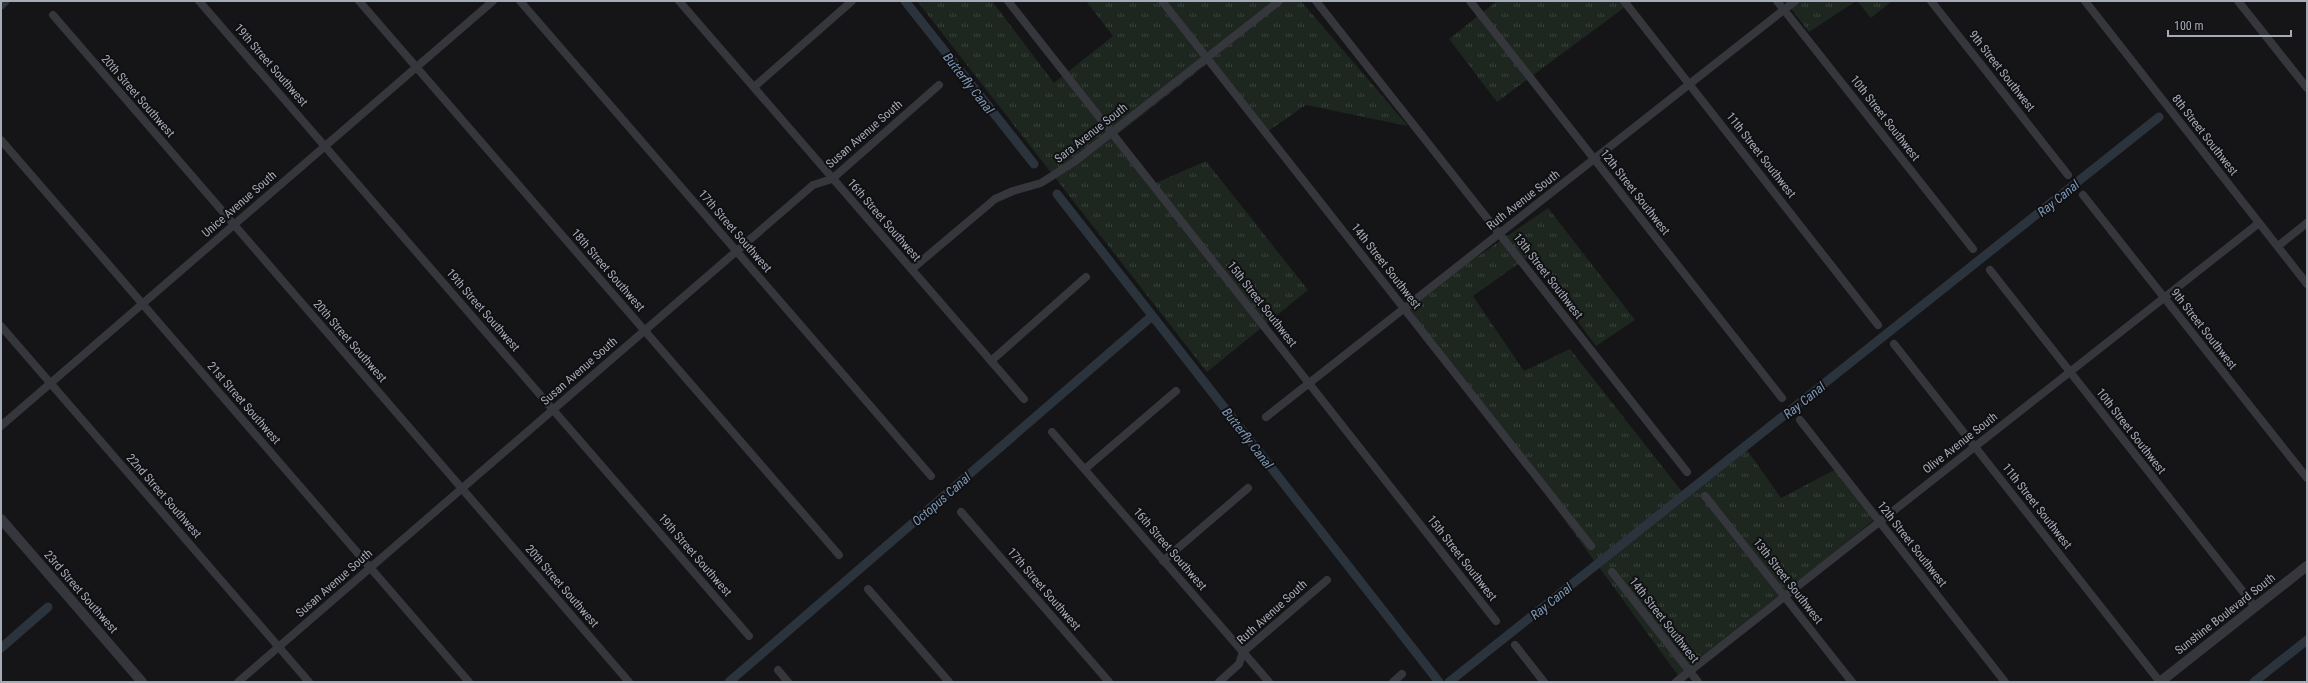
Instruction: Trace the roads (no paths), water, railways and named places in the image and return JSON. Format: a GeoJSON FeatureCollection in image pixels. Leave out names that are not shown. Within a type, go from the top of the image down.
{"type":"FeatureCollection","features":[{"type":"Feature","properties":{"kind":"street","name":"19th Street Southwest"},"geometry":{"type":"LineString","coordinates":[[200,1],[749,636]]}},
{"type":"Feature","properties":{"kind":"street","name":"18th Street Southwest"},"geometry":{"type":"LineString","coordinates":[[360,1],[839,555]]}},
{"type":"Feature","properties":{"kind":"street","name":"Unice Avenue South"},"geometry":{"type":"LineString","coordinates":[[1,426],[493,1]]}},
{"type":"Feature","properties":{"kind":"street","name":"17th Street Southwest"},"geometry":{"type":"LineString","coordinates":[[520,1],[931,476]]}},
{"type":"Feature","properties":{"kind":"street","name":"16th Street Southwest"},"geometry":{"type":"LineString","coordinates":[[680,1],[1024,399]]}},
{"type":"Feature","properties":{"kind":"street"},"geometry":{"type":"LineString","coordinates":[[754,87],[852,1]]}},
{"type":"Feature","properties":{"kind":"street","name":"15th Street Southwest"},"geometry":{"type":"LineString","coordinates":[[1008,1],[1496,621]]}},
{"type":"Feature","properties":{"kind":"street","name":"14th Street Southwest"},"geometry":{"type":"LineString","coordinates":[[1162,1],[1591,546]]}},
{"type":"Feature","properties":{"kind":"street","name":"Sara Avenue South"},"geometry":{"type":"LineString","coordinates":[[912,269],[995,199],[1050,179],[1074,162],[1279,1]]}},
{"type":"Feature","properties":{"kind":"street","name":"13th Street Southwest"},"geometry":{"type":"LineString","coordinates":[[1316,1],[1687,472]]}},
{"type":"Feature","properties":{"kind":"street","name":"12th Street Southwest"},"geometry":{"type":"LineString","coordinates":[[1470,1],[1782,398]]}},
{"type":"Feature","properties":{"kind":"street","name":"11th Street Southwest"},"geometry":{"type":"LineString","coordinates":[[1624,1],[1878,325]]}},
{"type":"Feature","properties":{"kind":"street","name":"10th Street Southwest"},"geometry":{"type":"LineString","coordinates":[[1777,1],[1973,250]]}},
{"type":"Feature","properties":{"kind":"street","name":"Ruth Avenue South"},"geometry":{"type":"LineString","coordinates":[[1266,417],[1795,1]]}},
{"type":"Feature","properties":{"kind":"street","name":"9th Street Southwest"},"geometry":{"type":"LineString","coordinates":[[1931,1],[2068,175]]}},
{"type":"Feature","properties":{"kind":"street","name":"8th Street Southwest"},"geometry":{"type":"LineString","coordinates":[[2084,1],[2307,284]]}},
{"type":"Feature","properties":{"kind":"street"},"geometry":{"type":"LineString","coordinates":[[2238,1],[2307,88]]}},
{"type":"Feature","properties":{"kind":"street","name":"20th Street Southwest"},"geometry":{"type":"LineString","coordinates":[[53,15],[629,682]]}},
{"type":"Feature","properties":{"kind":"street","name":"Susan Avenue South"},"geometry":{"type":"LineString","coordinates":[[238,682],[813,185],[832,178],[940,85]]}},
{"type":"Feature","properties":{"kind":"street","name":"21st Street Southwest"},"geometry":{"type":"LineString","coordinates":[[1,140],[469,682]]}},
{"type":"Feature","properties":{"kind":"street","name":"9th Street Southwest"},"geometry":{"type":"LineString","coordinates":[[2083,195],[2307,478]]}},
{"type":"Feature","properties":{"kind":"street","name":"Olive Avenue South"},"geometry":{"type":"LineString","coordinates":[[1676,682],[2259,223]]}},
{"type":"Feature","properties":{"kind":"street"},"geometry":{"type":"LineString","coordinates":[[2278,246],[2307,223]]}},
{"type":"Feature","properties":{"kind":"street","name":"10th Street Southwest"},"geometry":{"type":"LineString","coordinates":[[1990,270],[2255,607]]}},
{"type":"Feature","properties":{"kind":"street"},"geometry":{"type":"LineString","coordinates":[[991,361],[1086,277]]}},
{"type":"Feature","properties":{"kind":"street","name":"22nd Street Southwest"},"geometry":{"type":"LineString","coordinates":[[1,326],[309,682]]}},
{"type":"Feature","properties":{"kind":"street","name":"11th Street Southwest"},"geometry":{"type":"LineString","coordinates":[[1894,344],[2160,682]]}},
{"type":"Feature","properties":{"kind":"street"},"geometry":{"type":"LineString","coordinates":[[1084,469],[1176,390]]}},
{"type":"Feature","properties":{"kind":"street","name":"12th Street Southwest"},"geometry":{"type":"LineString","coordinates":[[1800,420],[2006,682]]}},
{"type":"Feature","properties":{"kind":"street","name":"16th Street Southwest"},"geometry":{"type":"LineString","coordinates":[[1052,432],[1269,682]]}},
{"type":"Feature","properties":{"kind":"street"},"geometry":{"type":"LineString","coordinates":[[1163,561],[1248,488]]}},
{"type":"Feature","properties":{"kind":"street","name":"13th Street Southwest"},"geometry":{"type":"LineString","coordinates":[[1705,496],[1852,682]]}},
{"type":"Feature","properties":{"kind":"street","name":"17th Street Southwest"},"geometry":{"type":"LineString","coordinates":[[961,512],[1109,682]]}},
{"type":"Feature","properties":{"kind":"street","name":"23rd Street Southwest"},"geometry":{"type":"LineString","coordinates":[[1,519],[142,682]]}},
{"type":"Feature","properties":{"kind":"street","name":"Sunshine Boulevard South"},"geometry":{"type":"LineString","coordinates":[[2160,682],[2307,566]]}},
{"type":"Feature","properties":{"kind":"street","name":"14th Street Southwest"},"geometry":{"type":"LineString","coordinates":[[1612,572],[1698,682]]}},
{"type":"Feature","properties":{"kind":"street","name":"Ruth Avenue South"},"geometry":{"type":"LineString","coordinates":[[1219,682],[1239,664],[1243,652],[1327,580]]}},
{"type":"Feature","properties":{"kind":"street"},"geometry":{"type":"LineString","coordinates":[[868,589],[949,682]]}},
{"type":"Feature","properties":{"kind":"street"},"geometry":{"type":"LineString","coordinates":[[1516,645],[1544,682]]}},
{"type":"Feature","properties":{"kind":"street"},"geometry":{"type":"LineString","coordinates":[[778,670],[788,682]]}},
{"type":"Feature","properties":{"kind":"street"},"geometry":{"type":"LineString","coordinates":[[1392,682],[1402,674]]}},
{"type":"Feature","properties":{"kind":"waterway"},"geometry":{"type":"LineString","coordinates":[[1,5],[5,1]]}},
{"type":"Feature","properties":{"kind":"waterway","name":"Butterfly Canal"},"geometry":{"type":"LineString","coordinates":[[905,1],[1034,164]]}},
{"type":"Feature","properties":{"kind":"waterway","name":"Ray Canal"},"geometry":{"type":"LineString","coordinates":[[1449,682],[2159,117]]}},
{"type":"Feature","properties":{"kind":"waterway","name":"Butterfly Canal"},"geometry":{"type":"LineString","coordinates":[[1057,194],[1439,682]]}},
{"type":"Feature","properties":{"kind":"waterway","name":"Octopus Canal"},"geometry":{"type":"LineString","coordinates":[[729,682],[1152,316]]}},
{"type":"Feature","properties":{"kind":"waterway"},"geometry":{"type":"LineString","coordinates":[[1,648],[48,607]]}},
{"type":"Feature","properties":{"kind":"waterway"},"geometry":{"type":"LineString","coordinates":[[2254,682],[2307,640]]}}]}
